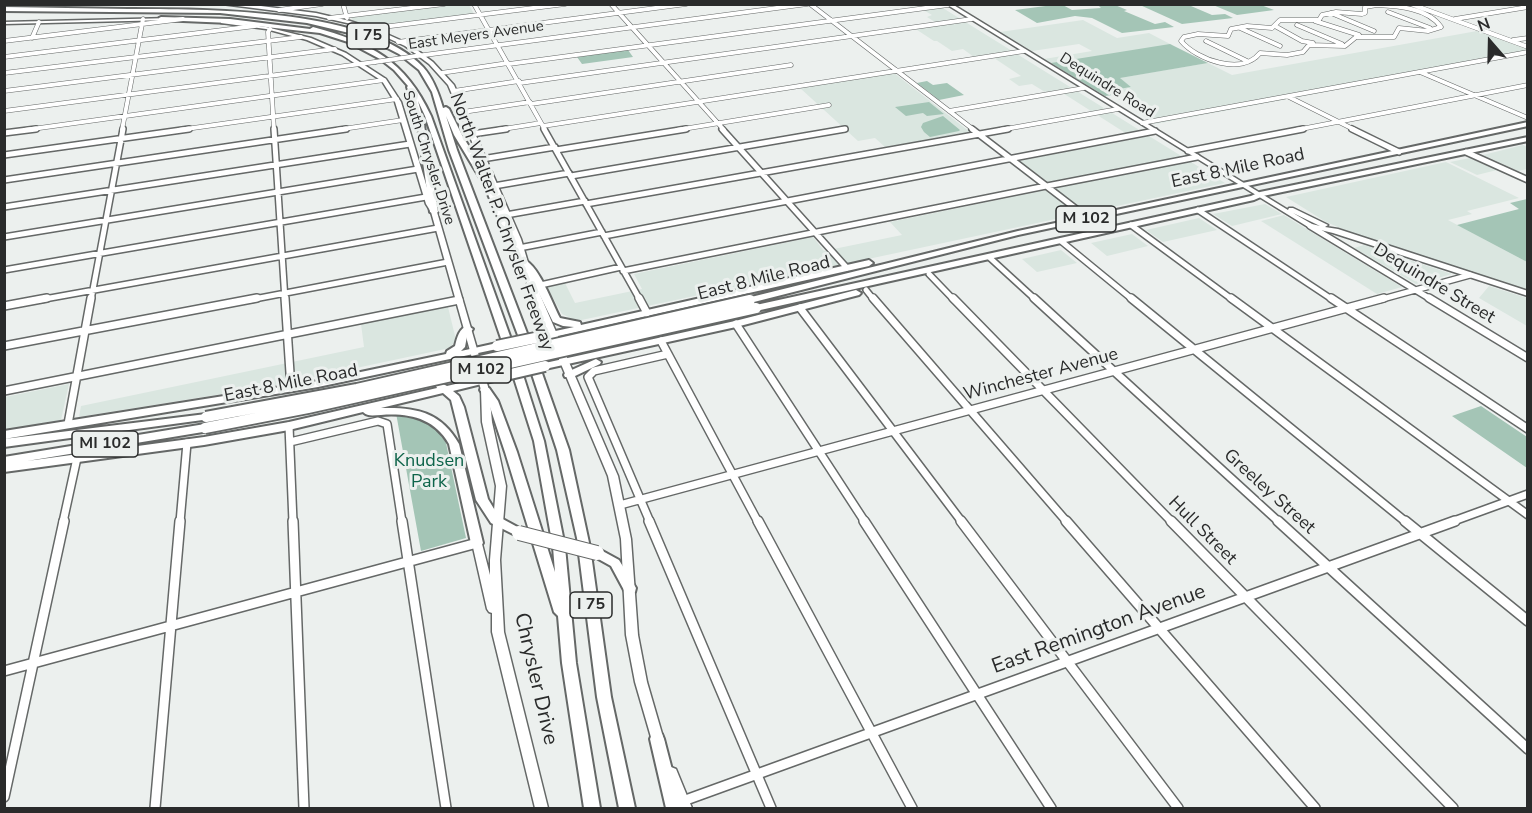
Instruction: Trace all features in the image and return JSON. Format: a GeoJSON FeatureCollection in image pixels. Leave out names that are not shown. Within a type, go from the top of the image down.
{"type":"FeatureCollection","features":[{"type":"Feature","properties":{"kind":"highway"},"geometry":{"type":"LineString","coordinates":[[40,4],[209,7],[270,13],[307,21]]}},
{"type":"Feature","properties":{"kind":"highway","name":"North Walter P. Chrysler Freeway"},"geometry":{"type":"LineString","coordinates":[[4,9],[220,10],[307,21],[360,34],[391,47],[421,69],[435,92],[456,157],[548,404],[571,483],[583,538],[604,697],[627,808]]}},
{"type":"Feature","properties":{"kind":"highway","name":"I 75"},"geometry":{"type":"LineString","coordinates":[[4,15],[214,16],[282,22],[324,32],[376,53],[410,81],[420,95],[428,116],[511,353],[539,441],[559,547],[576,717],[592,808]]}},
{"type":"Feature","properties":{"kind":"highway"},"geometry":{"type":"LineString","coordinates":[[160,19],[212,19],[324,32]]}},
{"type":"Feature","properties":{"kind":"highway"},"geometry":{"type":"LineString","coordinates":[[410,81],[409,89],[420,119],[434,213]]}},
{"type":"Feature","properties":{"kind":"highway"},"geometry":{"type":"LineString","coordinates":[[435,92],[487,183],[512,240],[518,246]]}},
{"type":"Feature","properties":{"kind":"highway","name":"East 8 Mile Road"},"geometry":{"type":"LineString","coordinates":[[4,443],[205,422],[308,408],[753,304],[982,241],[1527,124]]}},
{"type":"Feature","properties":{"kind":"highway"},"geometry":{"type":"LineString","coordinates":[[1491,132],[1497,139],[1510,142]]}},
{"type":"Feature","properties":{"kind":"highway"},"geometry":{"type":"LineString","coordinates":[[1460,139],[1475,143],[1480,149]]}},
{"type":"Feature","properties":{"kind":"highway","name":"East 8 Mile Road"},"geometry":{"type":"LineString","coordinates":[[313,421],[445,389],[483,385],[506,375],[736,324],[990,257],[1254,198],[1256,193],[1355,176],[1510,142],[1525,141]]}},
{"type":"Feature","properties":{"kind":"highway"},"geometry":{"type":"LineString","coordinates":[[1399,152],[1397,156],[1410,164]]}},
{"type":"Feature","properties":{"kind":"highway"},"geometry":{"type":"LineString","coordinates":[[1347,163],[1365,161],[1376,167],[1355,176]]}},
{"type":"Feature","properties":{"kind":"highway"},"geometry":{"type":"LineString","coordinates":[[1131,225],[1120,220],[1119,217],[1223,193],[1232,187]]}},
{"type":"Feature","properties":{"kind":"highway"},"geometry":{"type":"LineString","coordinates":[[1034,247],[1049,239],[1095,228],[1094,224],[1086,218]]}},
{"type":"Feature","properties":{"kind":"highway"},"geometry":{"type":"LineString","coordinates":[[990,257],[977,249],[1030,235],[1042,228]]}},
{"type":"Feature","properties":{"kind":"highway"},"geometry":{"type":"LineString","coordinates":[[318,384],[962,243],[982,241]]}},
{"type":"Feature","properties":{"kind":"highway"},"geometry":{"type":"LineString","coordinates":[[525,262],[556,320],[574,325],[625,318]]}},
{"type":"Feature","properties":{"kind":"highway","name":"East 8 Mile Road"},"geometry":{"type":"LineString","coordinates":[[753,304],[933,272]]}},
{"type":"Feature","properties":{"kind":"highway"},"geometry":{"type":"LineString","coordinates":[[442,357],[460,347],[462,336],[468,329]]}},
{"type":"Feature","properties":{"kind":"highway"},"geometry":{"type":"LineString","coordinates":[[569,375],[591,363],[661,341]]}},
{"type":"Feature","properties":{"kind":"highway"},"geometry":{"type":"LineString","coordinates":[[4,435],[318,384],[400,375],[424,378],[445,389],[455,398],[482,500],[499,522],[519,533],[597,553],[615,564],[630,588]]}},
{"type":"Feature","properties":{"kind":"highway"},"geometry":{"type":"LineString","coordinates":[[483,385],[493,401],[511,452],[566,627]]}},
{"type":"Feature","properties":{"kind":"highway"},"geometry":{"type":"LineString","coordinates":[[4,468],[187,443],[373,411],[396,411],[426,417],[441,426],[454,444],[477,543]]}},
{"type":"Feature","properties":{"kind":"highway","name":"MI 102"},"geometry":{"type":"LineString","coordinates":[[4,461],[205,422]]}},
{"type":"Feature","properties":{"kind":"highway"},"geometry":{"type":"LineString","coordinates":[[657,739],[681,806]]}},
{"type":"Feature","properties":{"kind":"main road"},"geometry":{"type":"LineString","coordinates":[[224,4],[328,18],[368,29],[398,42],[441,73],[454,91],[525,262]]}},
{"type":"Feature","properties":{"kind":"main road","name":"Dequindre Road"},"geometry":{"type":"LineString","coordinates":[[948,5],[1256,193]]}},
{"type":"Feature","properties":{"kind":"main road","name":"South Chrysler Drive"},"geometry":{"type":"LineString","coordinates":[[4,23],[183,19],[255,26],[301,36],[335,49],[384,80],[397,99],[404,120],[475,350],[483,385]]}},
{"type":"Feature","properties":{"kind":"main road"},"geometry":{"type":"LineString","coordinates":[[1256,193],[1335,231]]}},
{"type":"Feature","properties":{"kind":"main road"},"geometry":{"type":"LineString","coordinates":[[1256,193],[1310,226],[1335,231],[1527,294]]}},
{"type":"Feature","properties":{"kind":"main road"},"geometry":{"type":"LineString","coordinates":[[537,286],[552,334],[613,476],[620,505],[630,588],[632,635],[641,682],[657,739]]}},
{"type":"Feature","properties":{"kind":"main road","name":"Chrysler Drive"},"geometry":{"type":"LineString","coordinates":[[483,385],[487,422],[500,480],[495,560],[498,632],[542,808]]}},
{"type":"Feature","properties":{"kind":"main road"},"geometry":{"type":"LineString","coordinates":[[477,543],[498,632]]}},
{"type":"Feature","properties":{"kind":"street"},"geometry":{"type":"LineString","coordinates":[[279,10],[322,4]]}},
{"type":"Feature","properties":{"kind":"street"},"geometry":{"type":"LineString","coordinates":[[343,4],[347,23]]}},
{"type":"Feature","properties":{"kind":"street"},"geometry":{"type":"LineString","coordinates":[[328,18],[444,4]]}},
{"type":"Feature","properties":{"kind":"street"},"geometry":{"type":"LineString","coordinates":[[474,4],[647,313]]}},
{"type":"Feature","properties":{"kind":"street"},"geometry":{"type":"LineString","coordinates":[[368,29],[565,4]]}},
{"type":"Feature","properties":{"kind":"street"},"geometry":{"type":"LineString","coordinates":[[610,4],[847,268]]}},
{"type":"Feature","properties":{"kind":"street"},"geometry":{"type":"LineString","coordinates":[[398,42],[686,4]]}},
{"type":"Feature","properties":{"kind":"street"},"geometry":{"type":"LineString","coordinates":[[808,4],[1086,218]]}},
{"type":"Feature","properties":{"kind":"street","name":"East Meyers Avenue"},"geometry":{"type":"LineString","coordinates":[[4,111],[808,4]]}},
{"type":"Feature","properties":{"kind":"street"},"geometry":{"type":"LineString","coordinates":[[1347,33],[1352,38],[1394,37],[1399,28],[1440,29],[1441,25],[1428,13],[1411,4]]}},
{"type":"Feature","properties":{"kind":"street"},"geometry":{"type":"LineString","coordinates":[[441,73],[948,5]]}},
{"type":"Feature","properties":{"kind":"street"},"geometry":{"type":"LineString","coordinates":[[1321,20],[1322,15],[1329,12],[1362,15],[1365,13],[1365,7],[1382,5],[1421,13],[1435,13],[1527,47]]}},
{"type":"Feature","properties":{"kind":"street"},"geometry":{"type":"LineString","coordinates":[[1452,19],[1527,7]]}},
{"type":"Feature","properties":{"kind":"street"},"geometry":{"type":"LineString","coordinates":[[1329,12],[1374,31]]}},
{"type":"Feature","properties":{"kind":"street"},"geometry":{"type":"LineString","coordinates":[[1388,12],[1435,30]]}},
{"type":"Feature","properties":{"kind":"street"},"geometry":{"type":"LineString","coordinates":[[68,424],[143,19]]}},
{"type":"Feature","properties":{"kind":"street"},"geometry":{"type":"LineString","coordinates":[[4,41],[183,19]]}},
{"type":"Feature","properties":{"kind":"street"},"geometry":{"type":"LineString","coordinates":[[454,91],[972,19]]}},
{"type":"Feature","properties":{"kind":"street"},"geometry":{"type":"LineString","coordinates":[[1268,28],[1275,26],[1280,20],[1321,20]]}},
{"type":"Feature","properties":{"kind":"street"},"geometry":{"type":"LineString","coordinates":[[1321,20],[1325,24]]}},
{"type":"Feature","properties":{"kind":"street"},"geometry":{"type":"LineString","coordinates":[[1312,21],[1366,37]]}},
{"type":"Feature","properties":{"kind":"street"},"geometry":{"type":"LineString","coordinates":[[32,38],[39,22]]}},
{"type":"Feature","properties":{"kind":"street"},"geometry":{"type":"LineString","coordinates":[[1297,25],[1345,46]]}},
{"type":"Feature","properties":{"kind":"street"},"geometry":{"type":"LineString","coordinates":[[4,57],[255,26]]}},
{"type":"Feature","properties":{"kind":"street"},"geometry":{"type":"LineString","coordinates":[[1275,26],[1281,31]]}},
{"type":"Feature","properties":{"kind":"street"},"geometry":{"type":"LineString","coordinates":[[1306,46],[1303,52],[1293,55],[1260,53],[1257,59],[1249,62],[1223,62],[1194,53],[1181,41],[1184,37],[1198,34],[1228,36],[1231,28],[1238,27],[1268,28],[1281,31],[1302,41],[1326,46],[1345,46],[1351,43],[1352,38]]}},
{"type":"Feature","properties":{"kind":"street"},"geometry":{"type":"LineString","coordinates":[[1238,27],[1280,46]]}},
{"type":"Feature","properties":{"kind":"street"},"geometry":{"type":"LineString","coordinates":[[270,29],[291,388]]}},
{"type":"Feature","properties":{"kind":"street"},"geometry":{"type":"LineString","coordinates":[[4,73],[301,36]]}},
{"type":"Feature","properties":{"kind":"street"},"geometry":{"type":"LineString","coordinates":[[1511,41],[1527,38]]}},
{"type":"Feature","properties":{"kind":"street"},"geometry":{"type":"LineString","coordinates":[[1206,41],[1249,62]]}},
{"type":"Feature","properties":{"kind":"street"},"geometry":{"type":"LineString","coordinates":[[1302,41],[1306,46]]}},
{"type":"Feature","properties":{"kind":"street"},"geometry":{"type":"LineString","coordinates":[[1306,46],[1318,45]]}},
{"type":"Feature","properties":{"kind":"street"},"geometry":{"type":"LineString","coordinates":[[4,92],[335,49]]}},
{"type":"Feature","properties":{"kind":"street"},"geometry":{"type":"LineString","coordinates":[[472,134],[698,102],[1024,51]]}},
{"type":"Feature","properties":{"kind":"street"},"geometry":{"type":"LineString","coordinates":[[1142,123],[1527,52]]}},
{"type":"Feature","properties":{"kind":"street"},"geometry":{"type":"LineString","coordinates":[[463,112],[790,65]]}},
{"type":"Feature","properties":{"kind":"street"},"geometry":{"type":"LineString","coordinates":[[1420,72],[1527,118]]}},
{"type":"Feature","properties":{"kind":"street"},"geometry":{"type":"LineString","coordinates":[[4,133],[384,80]]}},
{"type":"Feature","properties":{"kind":"street"},"geometry":{"type":"LineString","coordinates":[[1188,152],[1527,85]]}},
{"type":"Feature","properties":{"kind":"street"},"geometry":{"type":"LineString","coordinates":[[949,111],[1084,88]]}},
{"type":"Feature","properties":{"kind":"street"},"geometry":{"type":"LineString","coordinates":[[1288,96],[1399,152]]}},
{"type":"Feature","properties":{"kind":"street"},"geometry":{"type":"LineString","coordinates":[[4,155],[397,99]]}},
{"type":"Feature","properties":{"kind":"street"},"geometry":{"type":"LineString","coordinates":[[482,159],[829,105]]}},
{"type":"Feature","properties":{"kind":"street"},"geometry":{"type":"LineString","coordinates":[[506,215],[762,173],[1118,109]]}},
{"type":"Feature","properties":{"kind":"street"},"geometry":{"type":"LineString","coordinates":[[4,180],[404,120]]}},
{"type":"Feature","properties":{"kind":"street"},"geometry":{"type":"LineString","coordinates":[[494,186],[845,129]]}},
{"type":"Feature","properties":{"kind":"street"},"geometry":{"type":"LineString","coordinates":[[518,246],[603,234],[787,201],[1155,131]]}},
{"type":"Feature","properties":{"kind":"street"},"geometry":{"type":"LineString","coordinates":[[4,207],[410,144]]}},
{"type":"Feature","properties":{"kind":"street"},"geometry":{"type":"LineString","coordinates":[[1466,152],[1527,180]]}},
{"type":"Feature","properties":{"kind":"street"},"geometry":{"type":"LineString","coordinates":[[537,286],[1197,157]]}},
{"type":"Feature","properties":{"kind":"street"},"geometry":{"type":"LineString","coordinates":[[4,237],[418,169]]}},
{"type":"Feature","properties":{"kind":"street"},"geometry":{"type":"LineString","coordinates":[[4,270],[426,197]]}},
{"type":"Feature","properties":{"kind":"street"},"geometry":{"type":"LineString","coordinates":[[1198,210],[1527,429]]}},
{"type":"Feature","properties":{"kind":"street"},"geometry":{"type":"LineString","coordinates":[[1131,225],[1527,515]]}},
{"type":"Feature","properties":{"kind":"street","name":"Dequindre Street"},"geometry":{"type":"LineString","coordinates":[[1310,226],[1527,358]]}},
{"type":"Feature","properties":{"kind":"street"},"geometry":{"type":"LineString","coordinates":[[4,306],[438,228]]}},
{"type":"Feature","properties":{"kind":"street"},"geometry":{"type":"LineString","coordinates":[[1335,231],[1332,236],[1335,241]]}},
{"type":"Feature","properties":{"kind":"street"},"geometry":{"type":"LineString","coordinates":[[1061,241],[1527,621]]}},
{"type":"Feature","properties":{"kind":"street","name":"Greeley Street"},"geometry":{"type":"LineString","coordinates":[[990,257],[1527,748]]}},
{"type":"Feature","properties":{"kind":"street"},"geometry":{"type":"LineString","coordinates":[[4,346],[448,262]]}},
{"type":"Feature","properties":{"kind":"street","name":"Hull Street"},"geometry":{"type":"LineString","coordinates":[[933,272],[1041,390],[1454,808]]}},
{"type":"Feature","properties":{"kind":"street","name":"Winchester Avenue"},"geometry":{"type":"LineString","coordinates":[[620,505],[1470,275]]}},
{"type":"Feature","properties":{"kind":"street"},"geometry":{"type":"LineString","coordinates":[[866,290],[1315,808]]}},
{"type":"Feature","properties":{"kind":"street"},"geometry":{"type":"LineString","coordinates":[[4,391],[459,300]]}},
{"type":"Feature","properties":{"kind":"street"},"geometry":{"type":"LineString","coordinates":[[800,308],[1178,808]]}},
{"type":"Feature","properties":{"kind":"street"},"geometry":{"type":"LineString","coordinates":[[736,324],[1051,808]]}},
{"type":"Feature","properties":{"kind":"street"},"geometry":{"type":"LineString","coordinates":[[661,341],[912,808]]}},
{"type":"Feature","properties":{"kind":"street"},"geometry":{"type":"LineString","coordinates":[[668,354],[594,371],[588,377],[771,808]]}},
{"type":"Feature","properties":{"kind":"street"},"geometry":{"type":"LineString","coordinates":[[290,442],[378,421],[387,424],[447,808]]}},
{"type":"Feature","properties":{"kind":"street"},"geometry":{"type":"LineString","coordinates":[[289,426],[304,808]]}},
{"type":"Feature","properties":{"kind":"street"},"geometry":{"type":"LineString","coordinates":[[155,808],[187,443]]}},
{"type":"Feature","properties":{"kind":"street"},"geometry":{"type":"LineString","coordinates":[[4,797],[77,458]]}},
{"type":"Feature","properties":{"kind":"street","name":"East Remington Avenue"},"geometry":{"type":"LineString","coordinates":[[681,806],[757,774],[1527,494]]}},
{"type":"Feature","properties":{"kind":"street"},"geometry":{"type":"LineString","coordinates":[[4,671],[477,543]]}},
{"type":"Feature","properties":{"kind":"shaded area"},"geometry":{"type":"Polygon","coordinates":[[[455,4],[469,5],[474,14],[371,27],[353,21],[351,17],[455,4]]]}},
{"type":"Feature","properties":{"kind":"shaded area"},"geometry":{"type":"Polygon","coordinates":[[[915,5],[938,5],[1141,131],[1127,134],[1058,90],[1045,92],[1032,84],[1019,86],[1009,79],[1021,76],[988,54],[974,57],[963,49],[952,51],[934,41],[911,26],[935,22],[927,17],[932,15],[915,5]]]}},
{"type":"Feature","properties":{"kind":"shaded area"},"geometry":{"type":"Polygon","coordinates":[[[1083,20],[1117,38],[1149,33],[1172,45],[1052,64],[1044,59],[1092,51],[1079,44],[1032,51],[1000,32],[1083,20]]]}},
{"type":"Feature","properties":{"kind":"shaded area"},"geometry":{"type":"Polygon","coordinates":[[[1477,31],[1527,49],[1527,54],[1155,124],[1106,91],[1131,87],[1119,78],[1177,68],[1208,63],[1232,75],[1477,31]]]}},
{"type":"Feature","properties":{"kind":"shaded area"},"geometry":{"type":"Polygon","coordinates":[[[894,73],[970,132],[885,147],[875,138],[858,141],[800,88],[894,73]]]}},
{"type":"Feature","properties":{"kind":"shaded area"},"geometry":{"type":"Polygon","coordinates":[[[1149,136],[1225,183],[577,321],[562,314],[546,286],[565,283],[575,303],[642,289],[634,274],[813,237],[824,251],[902,235],[890,222],[1056,188],[1019,161],[1149,136]]]}},
{"type":"Feature","properties":{"kind":"shaded area"},"geometry":{"type":"Polygon","coordinates":[[[1523,145],[1527,147],[1527,169],[1518,171],[1483,155],[1523,145]]]}},
{"type":"Feature","properties":{"kind":"shaded area"},"geometry":{"type":"Polygon","coordinates":[[[1470,158],[1497,170],[1477,175],[1450,162],[1470,158]]]}},
{"type":"Feature","properties":{"kind":"shaded area"},"geometry":{"type":"Polygon","coordinates":[[[1446,162],[1519,198],[1467,211],[1472,214],[1448,220],[1527,262],[1527,290],[1347,231],[1326,222],[1286,197],[1446,162]]]}},
{"type":"Feature","properties":{"kind":"shaded area"},"geometry":{"type":"Polygon","coordinates":[[[1265,204],[1282,214],[1232,226],[1213,214],[1265,204]]]}},
{"type":"Feature","properties":{"kind":"shaded area"},"geometry":{"type":"Polygon","coordinates":[[[1284,215],[1402,287],[1377,294],[1261,221],[1284,215]]]}},
{"type":"Feature","properties":{"kind":"shaded area"},"geometry":{"type":"Polygon","coordinates":[[[1199,218],[1217,230],[1163,242],[1146,230],[1199,218]]]}},
{"type":"Feature","properties":{"kind":"shaded area"},"geometry":{"type":"Polygon","coordinates":[[[1132,234],[1148,246],[1107,256],[1091,243],[1132,234]]]}},
{"type":"Feature","properties":{"kind":"shaded area"},"geometry":{"type":"Polygon","coordinates":[[[1364,245],[1452,274],[1416,284],[1354,248],[1364,245]]]}},
{"type":"Feature","properties":{"kind":"shaded area"},"geometry":{"type":"Polygon","coordinates":[[[1061,250],[1077,263],[1037,272],[1022,259],[1061,250]]]}},
{"type":"Feature","properties":{"kind":"shaded area"},"geometry":{"type":"Polygon","coordinates":[[[1489,286],[1527,298],[1527,326],[1479,298],[1489,286]]]}},
{"type":"Feature","properties":{"kind":"shaded area"},"geometry":{"type":"Polygon","coordinates":[[[448,307],[456,340],[450,348],[272,386],[79,417],[81,406],[364,347],[361,324],[448,307]]]}},
{"type":"Feature","properties":{"kind":"shaded area"},"geometry":{"type":"Polygon","coordinates":[[[69,384],[61,420],[5,430],[5,397],[69,384]]]}},
{"type":"Feature","properties":{"kind":"green space"},"geometry":{"type":"Polygon","coordinates":[[[1061,4],[1072,10],[1101,8],[1098,5],[1115,5],[1155,24],[1165,22],[1174,27],[1122,33],[1092,18],[1075,16],[1037,23],[1015,10],[1061,4]]]}},
{"type":"Feature","properties":{"kind":"green space"},"geometry":{"type":"Polygon","coordinates":[[[1140,5],[1196,5],[1191,6],[1212,15],[1225,14],[1233,18],[1182,24],[1140,5]]]}},
{"type":"Feature","properties":{"kind":"green space"},"geometry":{"type":"Polygon","coordinates":[[[1213,5],[1261,5],[1274,10],[1237,15],[1213,5]]]}},
{"type":"Feature","properties":{"kind":"green space"},"geometry":{"type":"Polygon","coordinates":[[[1170,44],[1208,63],[1120,78],[1131,87],[1107,91],[1112,95],[1105,96],[1051,63],[1170,44]]]}},
{"type":"Feature","properties":{"kind":"green space"},"geometry":{"type":"Polygon","coordinates":[[[628,50],[633,57],[582,64],[577,57],[628,50]]]}},
{"type":"Feature","properties":{"kind":"green space"},"geometry":{"type":"Polygon","coordinates":[[[927,81],[933,85],[947,83],[964,95],[939,100],[917,83],[927,81]]]}},
{"type":"Feature","properties":{"kind":"green space"},"geometry":{"type":"Polygon","coordinates":[[[929,102],[944,114],[927,116],[923,113],[906,116],[895,107],[929,102]]]}},
{"type":"Feature","properties":{"kind":"green space"},"geometry":{"type":"Polygon","coordinates":[[[943,116],[960,130],[930,137],[924,132],[921,127],[923,123],[943,116]]]}},
{"type":"Feature","properties":{"kind":"green space"},"geometry":{"type":"Polygon","coordinates":[[[1527,199],[1527,262],[1457,225],[1519,209],[1510,203],[1527,199]]]}},
{"type":"Feature","properties":{"kind":"green space"},"geometry":{"type":"Polygon","coordinates":[[[1481,406],[1527,437],[1527,468],[1452,416],[1481,406]]]}},
{"type":"Feature","properties":{"kind":"green space","name":"Knudsen Park"},"geometry":{"type":"Polygon","coordinates":[[[396,413],[426,422],[437,430],[446,443],[466,538],[421,551],[396,413]]]}}]}
